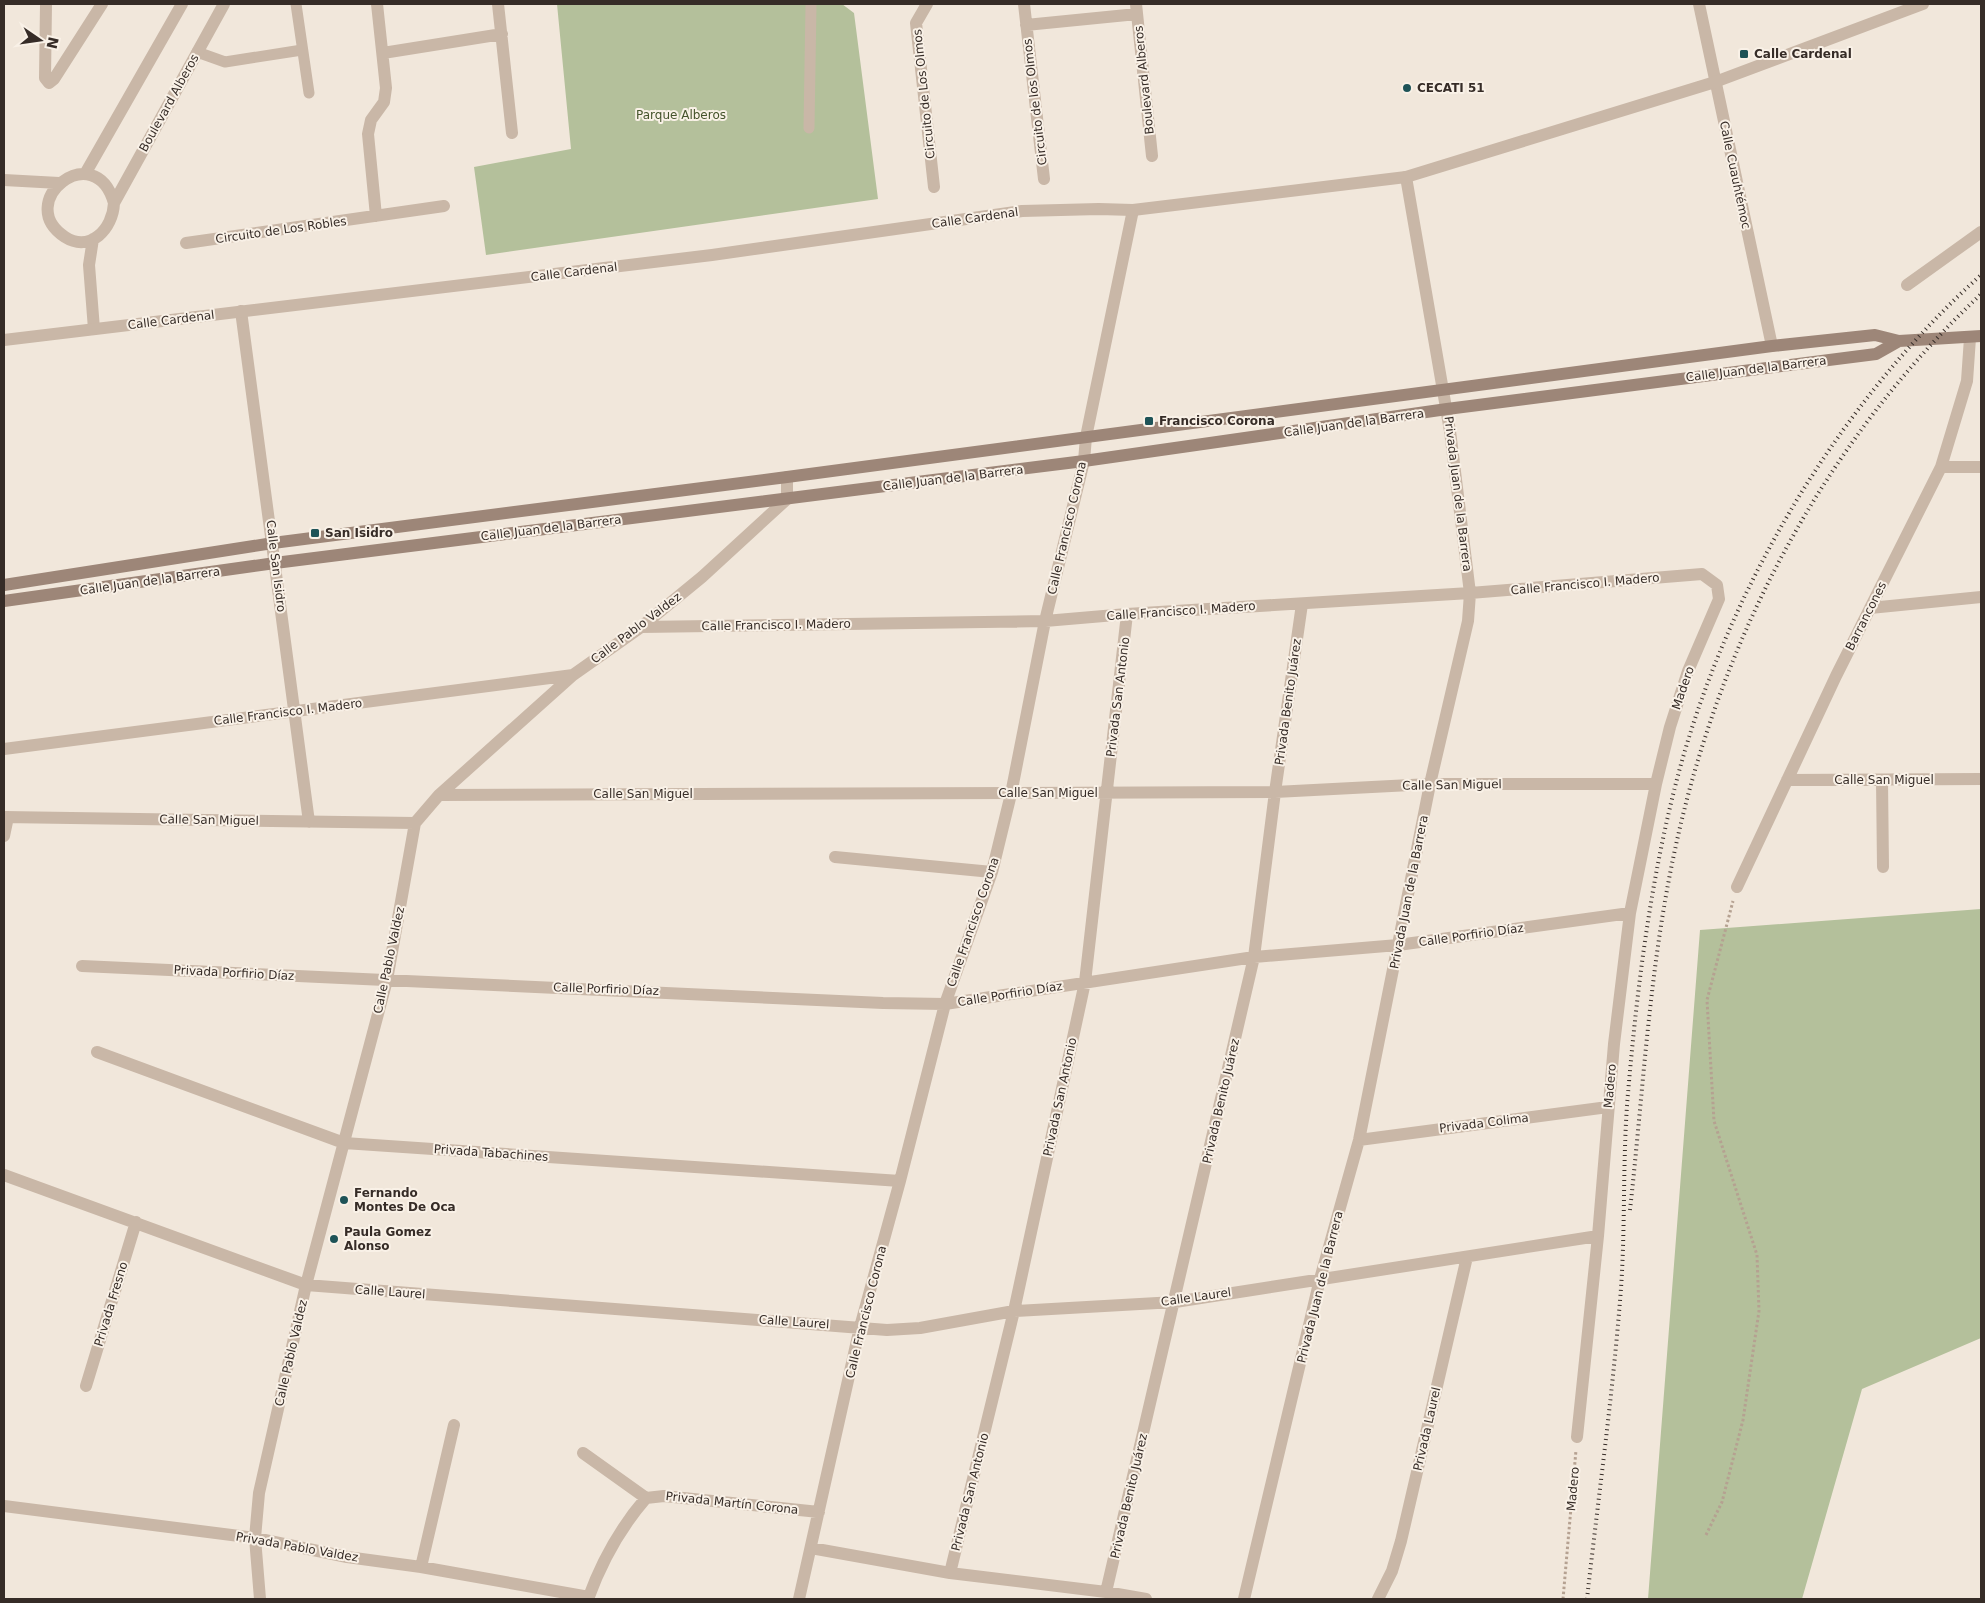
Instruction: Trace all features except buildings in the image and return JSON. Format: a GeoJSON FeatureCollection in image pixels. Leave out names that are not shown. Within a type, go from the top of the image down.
{"type":"FeatureCollection","features":[{"type":"Feature","properties":{"kind":"main road","name":"Calle Juan de la Barrera"},"geometry":{"type":"LineString","coordinates":[[4,585],[273,543],[1444,391],[1772,346],[1875,335],[1899,341],[1976,337]]}},
{"type":"Feature","properties":{"kind":"main road","name":"Calle Juan de la Barrera"},"geometry":{"type":"LineString","coordinates":[[4,602],[275,563],[1084,461],[1447,409],[1876,354],[1899,341]]}},
{"type":"Feature","properties":{"kind":"street"},"geometry":{"type":"LineString","coordinates":[[46,4],[45,78],[48,83],[54,79],[102,4]]}},
{"type":"Feature","properties":{"kind":"street"},"geometry":{"type":"LineString","coordinates":[[85,174],[182,4]]}},
{"type":"Feature","properties":{"kind":"street","name":"Boulevard Alberos"},"geometry":{"type":"LineString","coordinates":[[114,203],[224,4]]}},
{"type":"Feature","properties":{"kind":"street"},"geometry":{"type":"LineString","coordinates":[[376,216],[368,134],[371,120],[384,102],[386,88],[377,4]]}},
{"type":"Feature","properties":{"kind":"street"},"geometry":{"type":"LineString","coordinates":[[498,4],[512,133]]}},
{"type":"Feature","properties":{"kind":"street","name":"Circuito de Los Olmos"},"geometry":{"type":"LineString","coordinates":[[927,4],[916,23],[934,187]]}},
{"type":"Feature","properties":{"kind":"street","name":"Circuito de los Olmos"},"geometry":{"type":"LineString","coordinates":[[1024,4],[1044,179]]}},
{"type":"Feature","properties":{"kind":"street","name":"Calle Cuauhtémoc"},"geometry":{"type":"LineString","coordinates":[[1699,4],[1772,346]]}},
{"type":"Feature","properties":{"kind":"street","name":"Calle Cardenal"},"geometry":{"type":"LineString","coordinates":[[4,340],[702,256],[1022,212],[1100,209],[1132,210],[1406,177],[1715,82],[1923,4]]}},
{"type":"Feature","properties":{"kind":"street","name":"Boulevard Alberos"},"geometry":{"type":"LineString","coordinates":[[1136,9],[1152,156]]}},
{"type":"Feature","properties":{"kind":"street","name":"Circuito de los Olmos"},"geometry":{"type":"LineString","coordinates":[[1026,25],[1136,9]]}},
{"type":"Feature","properties":{"kind":"street"},"geometry":{"type":"LineString","coordinates":[[383,53],[502,34]]}},
{"type":"Feature","properties":{"kind":"street"},"geometry":{"type":"LineString","coordinates":[[4,180],[59,182],[75,175],[85,174],[95,177],[111,193],[114,203],[114,214],[110,225],[103,233],[93,239],[80,241],[67,238],[56,230],[50,219],[48,206],[51,193],[59,182]]}},
{"type":"Feature","properties":{"kind":"street","name":"Privada Juan de la Barrera"},"geometry":{"type":"LineString","coordinates":[[1244,1599],[1320,1279],[1359,1140],[1430,784],[1466,633],[1470,593],[1447,409],[1406,177]]}},
{"type":"Feature","properties":{"kind":"street","name":"Circuito de Los Robles"},"geometry":{"type":"LineString","coordinates":[[186,243],[444,206]]}},
{"type":"Feature","properties":{"kind":"street","name":"Calle Francisco Corona"},"geometry":{"type":"LineString","coordinates":[[800,1599],[860,1327],[900,1181],[945,1004],[992,872],[1011,794],[1045,621],[1084,461],[1086,437],[1132,210]]}},
{"type":"Feature","properties":{"kind":"street"},"geometry":{"type":"LineString","coordinates":[[1907,285],[1981,232]]}},
{"type":"Feature","properties":{"kind":"street"},"geometry":{"type":"LineString","coordinates":[[93,239],[88,265],[94,329]]}},
{"type":"Feature","properties":{"kind":"street","name":"Calle San Isidro"},"geometry":{"type":"LineString","coordinates":[[241,311],[273,543],[308,822]]}},
{"type":"Feature","properties":{"kind":"street","name":"Barrancones"},"geometry":{"type":"LineString","coordinates":[[1737,888],[1870,608],[1941,467],[1967,381],[1976,337]]}},
{"type":"Feature","properties":{"kind":"street"},"geometry":{"type":"LineString","coordinates":[[1941,467],[1981,467]]}},
{"type":"Feature","properties":{"kind":"street"},"geometry":{"type":"LineString","coordinates":[[786,477],[787,499]]}},
{"type":"Feature","properties":{"kind":"street","name":"Calle Pablo Valdez"},"geometry":{"type":"LineString","coordinates":[[260,1599],[255,1538],[259,1493],[306,1285],[387,980],[415,823],[439,795],[573,675],[641,627],[702,577],[787,499]]}},
{"type":"Feature","properties":{"kind":"street","name":"Calle Francisco I. Madero"},"geometry":{"type":"LineString","coordinates":[[641,627],[1045,621],[1127,614],[1470,593],[1702,574],[1717,585]]}},
{"type":"Feature","properties":{"kind":"street","name":"Madero"},"geometry":{"type":"LineString","coordinates":[[1577,1437],[1598,1236],[1614,1044],[1630,913],[1656,784],[1670,727],[1688,671],[1719,599],[1717,585]]}},
{"type":"Feature","properties":{"kind":"street"},"geometry":{"type":"LineString","coordinates":[[1870,608],[1981,597]]}},
{"type":"Feature","properties":{"kind":"street","name":"Privada Benito Juárez"},"geometry":{"type":"LineString","coordinates":[[1106,1592],[1254,958],[1302,604]]}},
{"type":"Feature","properties":{"kind":"street","name":"Privada San Antonio"},"geometry":{"type":"LineString","coordinates":[[950,1573],[1014,1311],[1085,982],[1127,614]]}},
{"type":"Feature","properties":{"kind":"street","name":"Calle Francisco I. Madero"},"geometry":{"type":"LineString","coordinates":[[4,750],[573,675]]}},
{"type":"Feature","properties":{"kind":"street","name":"Calle San Miguel"},"geometry":{"type":"LineString","coordinates":[[1787,780],[1981,779]]}},
{"type":"Feature","properties":{"kind":"street"},"geometry":{"type":"LineString","coordinates":[[1882,780],[1883,867]]}},
{"type":"Feature","properties":{"kind":"street","name":"Calle San Miguel"},"geometry":{"type":"LineString","coordinates":[[439,795],[1275,792],[1430,784],[1656,784]]}},
{"type":"Feature","properties":{"kind":"street"},"geometry":{"type":"LineString","coordinates":[[4,836],[6,817]]}},
{"type":"Feature","properties":{"kind":"street","name":"Calle San Miguel"},"geometry":{"type":"LineString","coordinates":[[6,817],[415,823]]}},
{"type":"Feature","properties":{"kind":"street"},"geometry":{"type":"LineString","coordinates":[[835,857],[992,872]]}},
{"type":"Feature","properties":{"kind":"street","name":"Calle Porfirio Díaz"},"geometry":{"type":"LineString","coordinates":[[387,980],[945,1004],[1254,958],[1398,945],[1630,913]]}},
{"type":"Feature","properties":{"kind":"street","name":"Privada Porfirio Díaz"},"geometry":{"type":"LineString","coordinates":[[82,966],[387,980]]}},
{"type":"Feature","properties":{"kind":"street","name":"Privada Tabachines"},"geometry":{"type":"LineString","coordinates":[[97,1052],[344,1143],[900,1181]]}},
{"type":"Feature","properties":{"kind":"street","name":"Privada Colima"},"geometry":{"type":"LineString","coordinates":[[1359,1140],[1608,1107]]}},
{"type":"Feature","properties":{"kind":"street","name":"Calle Laurel"},"geometry":{"type":"LineString","coordinates":[[4,1175],[306,1285],[887,1330],[920,1328],[1014,1311],[1175,1302],[1598,1236]]}},
{"type":"Feature","properties":{"kind":"street","name":"Privada Fresno"},"geometry":{"type":"LineString","coordinates":[[86,1386],[136,1222]]}},
{"type":"Feature","properties":{"kind":"street","name":"Privada Laurel"},"geometry":{"type":"LineString","coordinates":[[1378,1599],[1392,1571],[1401,1541],[1467,1257]]}},
{"type":"Feature","properties":{"kind":"street"},"geometry":{"type":"LineString","coordinates":[[421,1567],[454,1425]]}},
{"type":"Feature","properties":{"kind":"street"},"geometry":{"type":"LineString","coordinates":[[583,1453],[646,1498],[630,1517],[602,1567],[589,1598]]}},
{"type":"Feature","properties":{"kind":"street","name":"Privada Martín Corona"},"geometry":{"type":"LineString","coordinates":[[646,1498],[664,1496],[819,1512]]}},
{"type":"Feature","properties":{"kind":"street","name":"Privada Pablo Valdez"},"geometry":{"type":"LineString","coordinates":[[4,1506],[255,1538],[347,1557],[421,1567],[589,1598]]}},
{"type":"Feature","properties":{"kind":"street"},"geometry":{"type":"LineString","coordinates":[[812,1548],[950,1573],[1106,1592],[1146,1599]]}},
{"type":"Feature","properties":{"kind":"lane"},"geometry":{"type":"LineString","coordinates":[[296,4],[309,93]]}},
{"type":"Feature","properties":{"kind":"lane"},"geometry":{"type":"LineString","coordinates":[[808,128],[811,4]]}},
{"type":"Feature","properties":{"kind":"lane"},"geometry":{"type":"LineString","coordinates":[[198,52],[225,62],[302,50]]}},
{"type":"Feature","properties":{"kind":"path"},"geometry":{"type":"LineString","coordinates":[[1706,1535],[1722,1502],[1743,1420],[1759,1311],[1757,1255],[1714,1121],[1707,1000],[1737,888]]}},
{"type":"Feature","properties":{"kind":"path","name":"Madero"},"geometry":{"type":"LineString","coordinates":[[1563,1599],[1577,1437]]}},
{"type":"Feature","properties":{"kind":"green space","name":"Parque Alberos"},"geometry":{"type":"Polygon","coordinates":[[[557,4],[842,4],[854,13],[878,199],[486,255],[474,167],[571,149],[557,4]]]}},
{"type":"Feature","properties":{"kind":"green space"},"geometry":{"type":"Polygon","coordinates":[[[1981,909],[1981,1338],[1862,1389],[1802,1599],[1648,1599],[1700,930],[1981,909]]]}},
{"type":"Feature","properties":{"kind":"railway"},"geometry":{"type":"LineString","coordinates":[[1587,1599],[1617,1338],[1623,1249],[1626,1119],[1636,1015],[1652,898],[1676,783],[1697,713],[1724,643],[1756,574],[1792,507],[1834,443],[1879,382],[1929,326],[1981,275]]}},
{"type":"Feature","properties":{"kind":"railway"},"geometry":{"type":"LineString","coordinates":[[1630,1210],[1647,1034],[1665,902],[1692,779],[1717,702],[1748,626],[1784,552],[1825,482],[1872,415],[1924,353],[1981,294]]}},
{"type":"Feature","properties":{"kind":"place","name":"Calle Cardenal"},"geometry":{"type":"Point","coordinates":[1744,54]}},
{"type":"Feature","properties":{"kind":"place","name":"CECATI 51"},"geometry":{"type":"Point","coordinates":[1407,88]}},
{"type":"Feature","properties":{"kind":"place","name":"Francisco Corona"},"geometry":{"type":"Point","coordinates":[1149,421]}},
{"type":"Feature","properties":{"kind":"place","name":"San Isidro"},"geometry":{"type":"Point","coordinates":[315,533]}},
{"type":"Feature","properties":{"kind":"place","name":"Fernando Montes De Oca"},"geometry":{"type":"Point","coordinates":[344,1200]}},
{"type":"Feature","properties":{"kind":"place","name":"Paula Gomez Alonso"},"geometry":{"type":"Point","coordinates":[334,1239]}}]}
